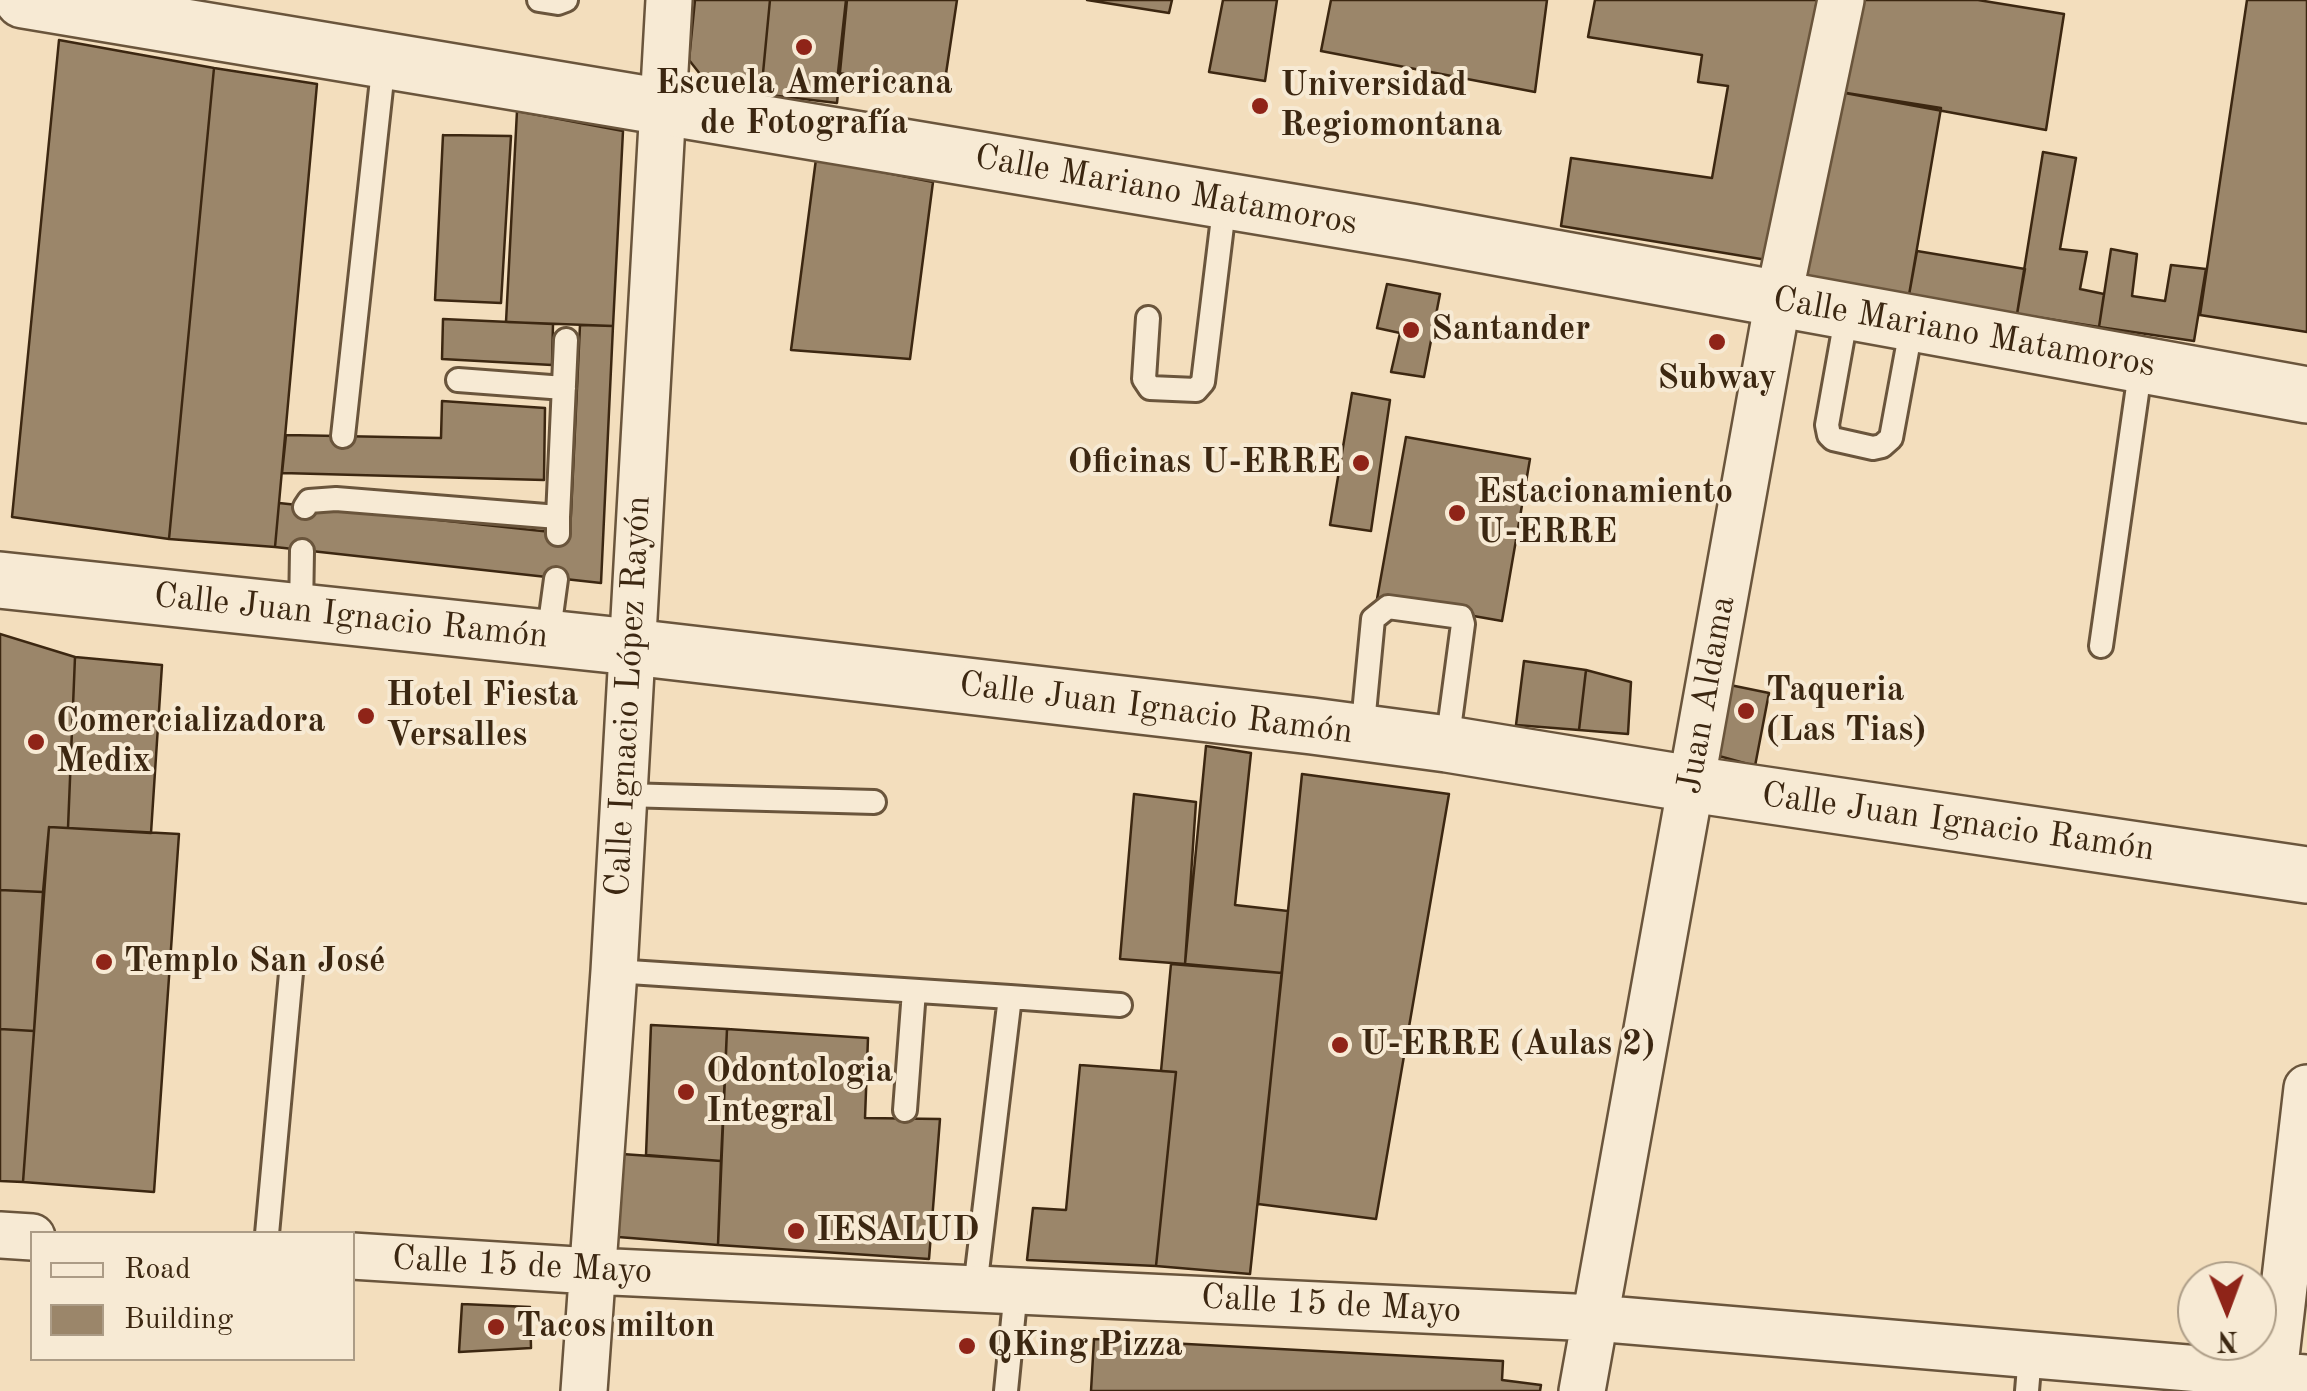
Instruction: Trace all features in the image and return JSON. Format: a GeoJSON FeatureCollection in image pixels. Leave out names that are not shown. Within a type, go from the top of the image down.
{"type":"FeatureCollection","features":[{"type":"Feature","properties":{"kind":"street","name":"Calle Mariano Matamoros"},"geometry":{"type":"LineString","coordinates":[[24,0],[1225,201],[2307,396]]}},
{"type":"Feature","properties":{"kind":"street","name":"Calle Ignacio López Rayón"},"geometry":{"type":"LineString","coordinates":[[584,1391],[614,971],[668,0]]}},
{"type":"Feature","properties":{"kind":"street","name":"Juan Aldama"},"geometry":{"type":"LineString","coordinates":[[1582,1391],[1778,300],[1841,0]]}},
{"type":"Feature","properties":{"kind":"street","name":"Calle Juan Ignacio Ramón"},"geometry":{"type":"LineString","coordinates":[[0,580],[632,646],[1447,744],[1691,784],[2307,874]]}},
{"type":"Feature","properties":{"kind":"street"},"geometry":{"type":"LineString","coordinates":[[2284,1382],[2307,1088]]}},
{"type":"Feature","properties":{"kind":"street"},"geometry":{"type":"LineString","coordinates":[[0,1235],[30,1237]]}},
{"type":"Feature","properties":{"kind":"street","name":"Calle 15 de Mayo"},"geometry":{"type":"LineString","coordinates":[[355,1256],[1595,1318],[2029,1373],[2284,1382]]}},
{"type":"Feature","properties":{"kind":"lane"},"geometry":{"type":"LineString","coordinates":[[539,0],[566,0]]}},
{"type":"Feature","properties":{"kind":"lane"},"geometry":{"type":"LineString","coordinates":[[343,436],[384,60]]}},
{"type":"Feature","properties":{"kind":"lane"},"geometry":{"type":"LineString","coordinates":[[1148,318],[1144,378],[1150,388],[1196,390],[1203,382],[1225,201]]}},
{"type":"Feature","properties":{"kind":"lane"},"geometry":{"type":"LineString","coordinates":[[1847,312],[1829,434],[1833,440],[1874,448],[1890,438],[1912,324]]}},
{"type":"Feature","properties":{"kind":"lane"},"geometry":{"type":"LineString","coordinates":[[305,506],[308,501],[336,499],[558,526],[566,340]]}},
{"type":"Feature","properties":{"kind":"lane"},"geometry":{"type":"LineString","coordinates":[[2102,646],[2141,366]]}},
{"type":"Feature","properties":{"kind":"lane"},"geometry":{"type":"LineString","coordinates":[[458,380],[564,388]]}},
{"type":"Feature","properties":{"kind":"lane"},"geometry":{"type":"LineString","coordinates":[[336,499],[339,475]]}},
{"type":"Feature","properties":{"kind":"lane"},"geometry":{"type":"LineString","coordinates":[[301,612],[302,551]]}},
{"type":"Feature","properties":{"kind":"lane"},"geometry":{"type":"LineString","coordinates":[[548,638],[556,578]]}},
{"type":"Feature","properties":{"kind":"lane"},"geometry":{"type":"LineString","coordinates":[[1362,734],[1374,619],[1388,607],[1461,617],[1464,624],[1447,744]]}},
{"type":"Feature","properties":{"kind":"lane"},"geometry":{"type":"LineString","coordinates":[[624,795],[874,802]]}},
{"type":"Feature","properties":{"kind":"lane"},"geometry":{"type":"LineString","coordinates":[[614,971],[1120,1006]]}},
{"type":"Feature","properties":{"kind":"lane"},"geometry":{"type":"LineString","coordinates":[[267,1231],[291,973]]}},
{"type":"Feature","properties":{"kind":"lane"},"geometry":{"type":"LineString","coordinates":[[905,1110],[914,991]]}},
{"type":"Feature","properties":{"kind":"lane"},"geometry":{"type":"LineString","coordinates":[[1006,1391],[996,1289],[1010,998]]}},
{"type":"Feature","properties":{"kind":"building"},"geometry":{"type":"Polygon","coordinates":[[[695,0],[770,0],[761,94],[711,88],[689,60],[695,0]]]}},
{"type":"Feature","properties":{"kind":"building","name":"Escuela Americana de Fotografía"},"geometry":{"type":"Polygon","coordinates":[[[770,0],[847,0],[837,103],[761,94],[770,0]]]}},
{"type":"Feature","properties":{"kind":"building"},"geometry":{"type":"Polygon","coordinates":[[[846,0],[957,0],[944,87],[838,73],[846,0]]]}},
{"type":"Feature","properties":{"kind":"building"},"geometry":{"type":"Polygon","coordinates":[[[1087,0],[1172,0],[1169,13],[1087,0]]]}},
{"type":"Feature","properties":{"kind":"building"},"geometry":{"type":"Polygon","coordinates":[[[1223,0],[1277,0],[1265,81],[1209,72],[1223,0]]]}},
{"type":"Feature","properties":{"kind":"building"},"geometry":{"type":"Polygon","coordinates":[[[1331,0],[1547,0],[1535,92],[1321,51],[1331,0]]]}},
{"type":"Feature","properties":{"kind":"building"},"geometry":{"type":"Polygon","coordinates":[[[1595,0],[1817,0],[1773,261],[1561,226],[1571,158],[1712,178],[1728,86],[1698,82],[1702,55],[1588,37],[1595,0]]]}},
{"type":"Feature","properties":{"kind":"building"},"geometry":{"type":"Polygon","coordinates":[[[1854,0],[1978,0],[2064,14],[2046,130],[1834,91],[1854,0]]]}},
{"type":"Feature","properties":{"kind":"building"},"geometry":{"type":"Polygon","coordinates":[[[2247,0],[2307,0],[2307,332],[2200,315],[2247,0]]]}},
{"type":"Feature","properties":{"kind":"building"},"geometry":{"type":"Polygon","coordinates":[[[59,40],[214,68],[169,539],[12,517],[59,40]]]}},
{"type":"Feature","properties":{"kind":"building"},"geometry":{"type":"Polygon","coordinates":[[[214,68],[317,84],[275,547],[169,539],[214,68]]]}},
{"type":"Feature","properties":{"kind":"building"},"geometry":{"type":"Polygon","coordinates":[[[1834,91],[1941,108],[1909,295],[1802,277],[1834,91]]]}},
{"type":"Feature","properties":{"kind":"building"},"geometry":{"type":"Polygon","coordinates":[[[517,111],[623,131],[613,326],[506,322],[517,111]]]}},
{"type":"Feature","properties":{"kind":"building"},"geometry":{"type":"Polygon","coordinates":[[[443,135],[511,136],[501,303],[435,300],[443,135]]]}},
{"type":"Feature","properties":{"kind":"building"},"geometry":{"type":"Polygon","coordinates":[[[2043,152],[2076,158],[2060,249],[2087,252],[2080,289],[2104,294],[2099,327],[2017,314],[2043,152]]]}},
{"type":"Feature","properties":{"kind":"building"},"geometry":{"type":"Polygon","coordinates":[[[816,159],[933,182],[910,359],[791,350],[816,159]]]}},
{"type":"Feature","properties":{"kind":"building"},"geometry":{"type":"Polygon","coordinates":[[[2111,249],[2137,254],[2132,296],[2165,301],[2171,265],[2206,269],[2194,341],[2099,327],[2111,249]]]}},
{"type":"Feature","properties":{"kind":"building"},"geometry":{"type":"Polygon","coordinates":[[[1917,251],[2025,269],[2017,314],[1909,295],[1917,251]]]}},
{"type":"Feature","properties":{"kind":"building","name":"Santander"},"geometry":{"type":"Polygon","coordinates":[[[1387,284],[1440,294],[1424,377],[1391,372],[1400,333],[1377,328],[1387,284]]]}},
{"type":"Feature","properties":{"kind":"building"},"geometry":{"type":"Polygon","coordinates":[[[443,319],[553,324],[552,365],[442,359],[443,319]]]}},
{"type":"Feature","properties":{"kind":"building"},"geometry":{"type":"Polygon","coordinates":[[[580,325],[613,326],[601,583],[275,547],[279,503],[570,534],[580,325]]]}},
{"type":"Feature","properties":{"kind":"building","name":"Oficinas U-ERRE"},"geometry":{"type":"Polygon","coordinates":[[[1352,393],[1390,400],[1371,531],[1330,525],[1352,393]]]}},
{"type":"Feature","properties":{"kind":"building"},"geometry":{"type":"Polygon","coordinates":[[[442,401],[545,408],[544,480],[282,473],[286,435],[441,438],[442,401]]]}},
{"type":"Feature","properties":{"kind":"building","name":"Estacionamiento U-ERRE"},"geometry":{"type":"Polygon","coordinates":[[[1406,437],[1530,459],[1502,621],[1377,599],[1406,437]]]}},
{"type":"Feature","properties":{"kind":"building","name":"Comercializadora Medix"},"geometry":{"type":"Polygon","coordinates":[[[0,634],[75,657],[68,828],[49,827],[43,892],[0,890],[0,634]]]}},
{"type":"Feature","properties":{"kind":"building"},"geometry":{"type":"Polygon","coordinates":[[[75,657],[162,665],[151,833],[68,828],[75,657]]]}},
{"type":"Feature","properties":{"kind":"building"},"geometry":{"type":"Polygon","coordinates":[[[1524,661],[1586,670],[1579,730],[1516,725],[1524,661]]]}},
{"type":"Feature","properties":{"kind":"building"},"geometry":{"type":"Polygon","coordinates":[[[1586,670],[1631,682],[1628,734],[1579,730],[1586,670]]]}},
{"type":"Feature","properties":{"kind":"building","name":"Taqueria (Las Tias)"},"geometry":{"type":"Polygon","coordinates":[[[1730,685],[1769,693],[1755,766],[1719,756],[1730,685]]]}},
{"type":"Feature","properties":{"kind":"building"},"geometry":{"type":"Polygon","coordinates":[[[1206,746],[1251,753],[1235,905],[1288,911],[1282,973],[1185,964],[1206,746]]]}},
{"type":"Feature","properties":{"kind":"building","name":"U-ERRE (Aulas 2)"},"geometry":{"type":"Polygon","coordinates":[[[1302,774],[1449,794],[1376,1219],[1258,1204],[1302,774]]]}},
{"type":"Feature","properties":{"kind":"building"},"geometry":{"type":"Polygon","coordinates":[[[1134,794],[1196,802],[1185,964],[1120,959],[1134,794]]]}},
{"type":"Feature","properties":{"kind":"building","name":"Templo San José"},"geometry":{"type":"Polygon","coordinates":[[[49,827],[179,834],[154,1192],[23,1182],[49,827]]]}},
{"type":"Feature","properties":{"kind":"building"},"geometry":{"type":"Polygon","coordinates":[[[0,890],[43,892],[34,1031],[0,1029],[0,890]]]}},
{"type":"Feature","properties":{"kind":"building"},"geometry":{"type":"Polygon","coordinates":[[[1171,964],[1282,973],[1250,1274],[1156,1266],[1176,1072],[1161,1071],[1171,964]]]}},
{"type":"Feature","properties":{"kind":"building","name":"Odontologia Integral"},"geometry":{"type":"Polygon","coordinates":[[[651,1025],[727,1029],[721,1161],[646,1155],[651,1025]]]}},
{"type":"Feature","properties":{"kind":"building"},"geometry":{"type":"Polygon","coordinates":[[[0,1029],[34,1031],[23,1182],[0,1181],[0,1029]]]}},
{"type":"Feature","properties":{"kind":"building"},"geometry":{"type":"Polygon","coordinates":[[[727,1029],[868,1038],[865,1118],[940,1119],[929,1259],[718,1245],[727,1029]]]}},
{"type":"Feature","properties":{"kind":"building"},"geometry":{"type":"Polygon","coordinates":[[[1080,1065],[1176,1072],[1156,1266],[1027,1260],[1033,1208],[1066,1210],[1080,1065]]]}},
{"type":"Feature","properties":{"kind":"building"},"geometry":{"type":"Polygon","coordinates":[[[622,1154],[721,1161],[718,1245],[618,1237],[622,1154]]]}},
{"type":"Feature","properties":{"kind":"building","name":"Tacos milton"},"geometry":{"type":"Polygon","coordinates":[[[462,1304],[530,1307],[531,1348],[459,1352],[462,1304]]]}},
{"type":"Feature","properties":{"kind":"building"},"geometry":{"type":"Polygon","coordinates":[[[1094,1339],[1503,1361],[1502,1380],[1541,1385],[1540,1391],[1091,1391],[1094,1339]]]}},
{"type":"Feature","properties":{"kind":"place","name":"Escuela Americana de Fotografía"},"geometry":{"type":"Point","coordinates":[804,47]}},
{"type":"Feature","properties":{"kind":"place","name":"Universidad Regiomontana"},"geometry":{"type":"Point","coordinates":[1260,106]}},
{"type":"Feature","properties":{"kind":"place","name":"Santander"},"geometry":{"type":"Point","coordinates":[1411,330]}},
{"type":"Feature","properties":{"kind":"place","name":"Subway"},"geometry":{"type":"Point","coordinates":[1717,342]}},
{"type":"Feature","properties":{"kind":"place","name":"Oficinas U-ERRE"},"geometry":{"type":"Point","coordinates":[1361,463]}},
{"type":"Feature","properties":{"kind":"place","name":"Estacionamiento U-ERRE"},"geometry":{"type":"Point","coordinates":[1457,513]}},
{"type":"Feature","properties":{"kind":"place","name":"Taqueria (Las Tias)"},"geometry":{"type":"Point","coordinates":[1746,711]}},
{"type":"Feature","properties":{"kind":"place","name":"Hotel Fiesta Versalles"},"geometry":{"type":"Point","coordinates":[366,716]}},
{"type":"Feature","properties":{"kind":"place","name":"Comercializadora Medix"},"geometry":{"type":"Point","coordinates":[36,742]}},
{"type":"Feature","properties":{"kind":"place","name":"Templo San José"},"geometry":{"type":"Point","coordinates":[104,962]}},
{"type":"Feature","properties":{"kind":"place","name":"U-ERRE (Aulas 2)"},"geometry":{"type":"Point","coordinates":[1340,1045]}},
{"type":"Feature","properties":{"kind":"place","name":"Odontologia Integral"},"geometry":{"type":"Point","coordinates":[686,1092]}},
{"type":"Feature","properties":{"kind":"place","name":"IESALUD"},"geometry":{"type":"Point","coordinates":[796,1231]}},
{"type":"Feature","properties":{"kind":"place","name":"Tacos milton"},"geometry":{"type":"Point","coordinates":[496,1327]}},
{"type":"Feature","properties":{"kind":"place","name":"QKing Pizza"},"geometry":{"type":"Point","coordinates":[967,1346]}}]}
